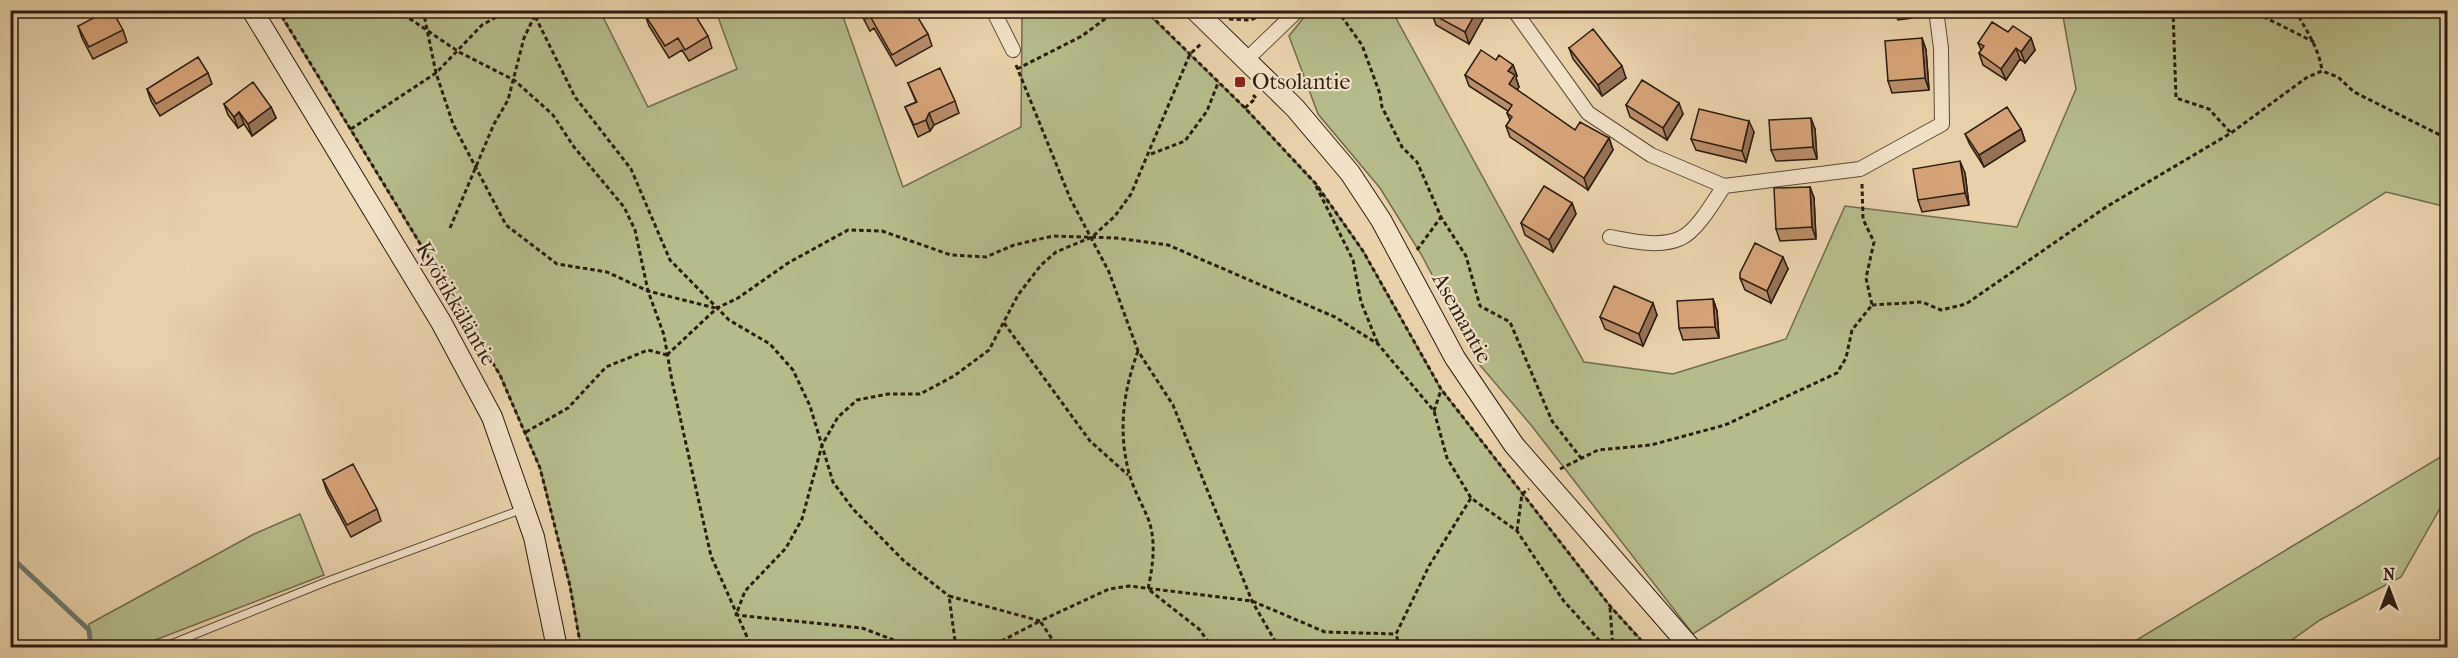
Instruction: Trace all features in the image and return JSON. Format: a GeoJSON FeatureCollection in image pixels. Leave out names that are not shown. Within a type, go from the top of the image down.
{"type":"FeatureCollection","features":[{"type":"Feature","properties":{"kind":"main road","name":"Kyötikkäläntie"},"geometry":{"type":"LineString","coordinates":[[252,10],[441,322],[492,417],[525,508],[544,573],[557,648]]}},
{"type":"Feature","properties":{"kind":"main road","name":"Asemantie"},"geometry":{"type":"LineString","coordinates":[[1196,10],[1295,108],[1350,173],[1405,263],[1455,358],[1514,445],[1691,648]]}},
{"type":"Feature","properties":{"kind":"street"},"geometry":{"type":"LineString","coordinates":[[993,10],[1013,50]]}},
{"type":"Feature","properties":{"kind":"street"},"geometry":{"type":"LineString","coordinates":[[1246,60],[1298,10]]}},
{"type":"Feature","properties":{"kind":"street"},"geometry":{"type":"LineString","coordinates":[[1514,10],[1588,113],[1651,155],[1724,186],[1860,169],[1942,124],[1941,48],[1936,10]]}},
{"type":"Feature","properties":{"kind":"street"},"geometry":{"type":"LineString","coordinates":[[1610,237],[1647,243],[1682,238],[1705,215],[1724,186]]}},
{"type":"Feature","properties":{"kind":"lane"},"geometry":{"type":"LineString","coordinates":[[161,648],[328,581],[525,508]]}},
{"type":"Feature","properties":{"kind":"path"},"geometry":{"type":"LineString","coordinates":[[397,10],[459,52],[514,80],[553,115],[574,147],[624,207],[635,230],[648,291],[664,335],[711,556],[752,648]]}},
{"type":"Feature","properties":{"kind":"path"},"geometry":{"type":"LineString","coordinates":[[423,10],[436,73],[453,124],[506,225],[557,264],[607,272],[648,291],[717,308]]}},
{"type":"Feature","properties":{"kind":"path"},"geometry":{"type":"LineString","coordinates":[[351,130],[436,73],[459,52],[482,25],[509,10]]}},
{"type":"Feature","properties":{"kind":"path"},"geometry":{"type":"LineString","coordinates":[[532,10],[575,97],[632,168],[670,260],[729,320],[770,344],[794,370],[810,406],[833,482],[854,509],[904,561],[949,596],[1040,621],[1058,648]]}},
{"type":"Feature","properties":{"kind":"path"},"geometry":{"type":"LineString","coordinates":[[1017,69],[1082,36],[1117,10]]}},
{"type":"Feature","properties":{"kind":"path"},"geometry":{"type":"LineString","coordinates":[[1145,10],[1245,108],[1316,184],[1363,251],[1442,389],[1610,606],[1648,648]]}},
{"type":"Feature","properties":{"kind":"path"},"geometry":{"type":"LineString","coordinates":[[1337,10],[1362,45],[1380,94],[1382,107],[1402,147],[1417,162],[1441,217],[1466,256],[1480,306],[1510,322],[1552,421],[1581,458]]}},
{"type":"Feature","properties":{"kind":"path"},"geometry":{"type":"LineString","coordinates":[[2174,10],[2176,98],[2209,109],[2230,133]]}},
{"type":"Feature","properties":{"kind":"path"},"geometry":{"type":"LineString","coordinates":[[2250,10],[2314,42]]}},
{"type":"Feature","properties":{"kind":"path"},"geometry":{"type":"LineString","coordinates":[[2295,10],[2314,42],[2322,71]]}},
{"type":"Feature","properties":{"kind":"path"},"geometry":{"type":"LineString","coordinates":[[450,228],[494,124],[508,100],[524,38],[534,18]]}},
{"type":"Feature","properties":{"kind":"path"},"geometry":{"type":"LineString","coordinates":[[1013,50],[1017,69],[1070,198],[1109,272],[1138,351],[1173,405],[1252,601],[1279,648]]}},
{"type":"Feature","properties":{"kind":"path"},"geometry":{"type":"LineString","coordinates":[[736,615],[745,591],[786,548],[802,519],[822,445],[838,417],[857,400],[888,394],[920,394],[954,376],[989,350],[1018,295],[1041,265],[1056,252],[1092,237],[1116,216],[1131,194],[1150,155],[1190,54]]}},
{"type":"Feature","properties":{"kind":"path"},"geometry":{"type":"LineString","coordinates":[[1872,304],[1922,302],[1941,310],[1966,304],[2106,207],[2230,133],[2306,78],[2322,71],[2338,77],[2354,92],[2448,139]]}},
{"type":"Feature","properties":{"kind":"path"},"geometry":{"type":"LineString","coordinates":[[1150,155],[1185,141],[1207,111],[1218,83]]}},
{"type":"Feature","properties":{"kind":"path"},"geometry":{"type":"LineString","coordinates":[[1245,108],[1256,98]]}},
{"type":"Feature","properties":{"kind":"path"},"geometry":{"type":"LineString","coordinates":[[1860,169],[1863,219],[1874,242],[1866,278],[1872,304]]}},
{"type":"Feature","properties":{"kind":"path"},"geometry":{"type":"LineString","coordinates":[[1316,184],[1353,260],[1361,303],[1378,344],[1434,411],[1447,458],[1471,498],[1517,531],[1563,600],[1606,648]]}},
{"type":"Feature","properties":{"kind":"path"},"geometry":{"type":"LineString","coordinates":[[1405,263],[1441,217]]}},
{"type":"Feature","properties":{"kind":"path"},"geometry":{"type":"LineString","coordinates":[[667,356],[717,308],[738,298],[788,263],[848,230],[882,231],[951,255],[986,257],[1014,245],[1053,236],[1092,237],[1168,246],[1335,317],[1378,344]]}},
{"type":"Feature","properties":{"kind":"path"},"geometry":{"type":"LineString","coordinates":[[1558,471],[1598,450],[1651,445],[1725,425],[1837,373],[1846,358],[1852,330],[1872,304]]}},
{"type":"Feature","properties":{"kind":"path"},"geometry":{"type":"LineString","coordinates":[[1003,322],[1090,441],[1130,476]]}},
{"type":"Feature","properties":{"kind":"path"},"geometry":{"type":"LineString","coordinates":[[526,432],[568,408],[606,367],[648,350],[667,356]]}},
{"type":"Feature","properties":{"kind":"path"},"geometry":{"type":"LineString","coordinates":[[1138,351],[1124,399],[1123,445],[1130,476],[1149,519],[1154,556],[1148,589]]}},
{"type":"Feature","properties":{"kind":"path"},"geometry":{"type":"LineString","coordinates":[[1434,411],[1442,389]]}},
{"type":"Feature","properties":{"kind":"path"},"geometry":{"type":"LineString","coordinates":[[1517,531],[1522,494]]}},
{"type":"Feature","properties":{"kind":"path"},"geometry":{"type":"LineString","coordinates":[[1400,648],[1396,634],[1429,566],[1471,498]]}},
{"type":"Feature","properties":{"kind":"path"},"geometry":{"type":"LineString","coordinates":[[988,648],[1109,589],[1128,586],[1252,601],[1325,632],[1396,634]]}},
{"type":"Feature","properties":{"kind":"path"},"geometry":{"type":"LineString","coordinates":[[1148,589],[1199,629],[1213,648]]}},
{"type":"Feature","properties":{"kind":"path"},"geometry":{"type":"LineString","coordinates":[[949,596],[956,648]]}},
{"type":"Feature","properties":{"kind":"path"},"geometry":{"type":"LineString","coordinates":[[1610,606],[1613,648]]}},
{"type":"Feature","properties":{"kind":"path"},"geometry":{"type":"LineString","coordinates":[[736,615],[862,628],[915,648]]}},
{"type":"Feature","properties":{"kind":"green space"},"geometry":{"type":"Polygon","coordinates":[[[278,11],[600,11],[648,107],[737,69],[718,17],[731,11],[841,11],[903,187],[1021,127],[1022,18],[1018,11],[1145,11],[1245,108],[1316,184],[1363,251],[1441,389],[1610,606],[1648,647],[581,647],[570,586],[540,468],[500,375],[278,11]]]}},
{"type":"Feature","properties":{"kind":"green space"},"geometry":{"type":"Polygon","coordinates":[[[1309,11],[1392,11],[1584,362],[1673,374],[1786,339],[1845,206],[2017,227],[2076,89],[2062,11],[2447,11],[2447,207],[2386,192],[1693,634],[1531,425],[1479,364],[1421,254],[1380,188],[1318,114],[1289,36],[1309,11]]]}},
{"type":"Feature","properties":{"kind":"green space"},"geometry":{"type":"Polygon","coordinates":[[[2447,453],[2447,496],[2401,577],[2320,620],[2282,647],[2125,647],[2447,453]]]}},
{"type":"Feature","properties":{"kind":"green space"},"geometry":{"type":"Polygon","coordinates":[[[300,514],[324,575],[137,647],[89,647],[89,624],[254,534],[300,514]]]}},
{"type":"Feature","properties":{"kind":"building"},"geometry":{"type":"Polygon","coordinates":[[[112,10],[123,30],[89,47],[78,26],[112,10]]]}},
{"type":"Feature","properties":{"kind":"building"},"geometry":{"type":"Polygon","coordinates":[[[652,10],[692,10],[708,36],[685,50],[678,38],[665,46],[645,15],[652,10]]]}},
{"type":"Feature","properties":{"kind":"building"},"geometry":{"type":"Polygon","coordinates":[[[861,10],[909,10],[910,13],[914,11],[928,34],[892,55],[870,16],[866,19],[861,10]]]}},
{"type":"Feature","properties":{"kind":"building"},"geometry":{"type":"Polygon","coordinates":[[[1434,10],[1477,10],[1465,32],[1432,14],[1434,10]]]}},
{"type":"Feature","properties":{"kind":"building"},"geometry":{"type":"Polygon","coordinates":[[[1992,22],[2008,32],[2013,26],[2031,38],[2021,52],[2016,48],[2001,69],[1979,53],[1984,46],[1978,43],[1992,22]]]}},
{"type":"Feature","properties":{"kind":"building"},"geometry":{"type":"Polygon","coordinates":[[[1593,29],[1622,66],[1598,85],[1569,48],[1593,29]]]}},
{"type":"Feature","properties":{"kind":"building"},"geometry":{"type":"Polygon","coordinates":[[[1922,38],[1925,78],[1888,81],[1885,41],[1922,38]]]}},
{"type":"Feature","properties":{"kind":"building"},"geometry":{"type":"Polygon","coordinates":[[[1481,50],[1496,60],[1499,55],[1513,65],[1508,71],[1515,75],[1509,84],[1575,130],[1580,122],[1609,138],[1584,178],[1506,126],[1512,117],[1507,113],[1512,105],[1465,75],[1481,50]]]}},
{"type":"Feature","properties":{"kind":"building"},"geometry":{"type":"Polygon","coordinates":[[[198,57],[208,73],[156,104],[147,89],[198,57]]]}},
{"type":"Feature","properties":{"kind":"building"},"geometry":{"type":"Polygon","coordinates":[[[940,68],[955,101],[929,113],[926,120],[914,125],[905,107],[917,102],[908,83],[940,68]]]}},
{"type":"Feature","properties":{"kind":"building"},"geometry":{"type":"Polygon","coordinates":[[[1642,80],[1679,103],[1663,128],[1626,105],[1642,80]]]}},
{"type":"Feature","properties":{"kind":"building"},"geometry":{"type":"Polygon","coordinates":[[[253,82],[271,107],[248,124],[239,112],[234,117],[224,104],[253,82]]]}},
{"type":"Feature","properties":{"kind":"building"},"geometry":{"type":"Polygon","coordinates":[[[2007,107],[2021,129],[1979,155],[1965,134],[2007,107]]]}},
{"type":"Feature","properties":{"kind":"building"},"geometry":{"type":"Polygon","coordinates":[[[1699,109],[1749,121],[1742,151],[1691,139],[1699,109]]]}},
{"type":"Feature","properties":{"kind":"building"},"geometry":{"type":"Polygon","coordinates":[[[1811,118],[1813,147],[1771,150],[1769,120],[1811,118]]]}},
{"type":"Feature","properties":{"kind":"building"},"geometry":{"type":"Polygon","coordinates":[[[1960,161],[1965,193],[1918,200],[1913,169],[1960,161]]]}},
{"type":"Feature","properties":{"kind":"building"},"geometry":{"type":"Polygon","coordinates":[[[1544,186],[1572,203],[1549,240],[1521,223],[1544,186]]]}},
{"type":"Feature","properties":{"kind":"building"},"geometry":{"type":"Polygon","coordinates":[[[1810,187],[1812,227],[1776,229],[1774,188],[1810,187]]]}},
{"type":"Feature","properties":{"kind":"building"},"geometry":{"type":"Polygon","coordinates":[[[1755,243],[1783,257],[1767,291],[1740,278],[1740,273],[1755,243]]]}},
{"type":"Feature","properties":{"kind":"building"},"geometry":{"type":"Polygon","coordinates":[[[1614,286],[1653,303],[1639,334],[1600,317],[1614,286]]]}},
{"type":"Feature","properties":{"kind":"building"},"geometry":{"type":"Polygon","coordinates":[[[1713,299],[1715,327],[1679,328],[1677,301],[1713,299]]]}},
{"type":"Feature","properties":{"kind":"building"},"geometry":{"type":"Polygon","coordinates":[[[353,464],[377,509],[347,525],[323,480],[353,464]]]}},
{"type":"Feature","properties":{"kind":"waterway"},"geometry":{"type":"LineString","coordinates":[[10,556],[89,630],[91,648]]}},
{"type":"Feature","properties":{"kind":"place","name":"Otsolantie"},"geometry":{"type":"Point","coordinates":[1240,82]}}]}
